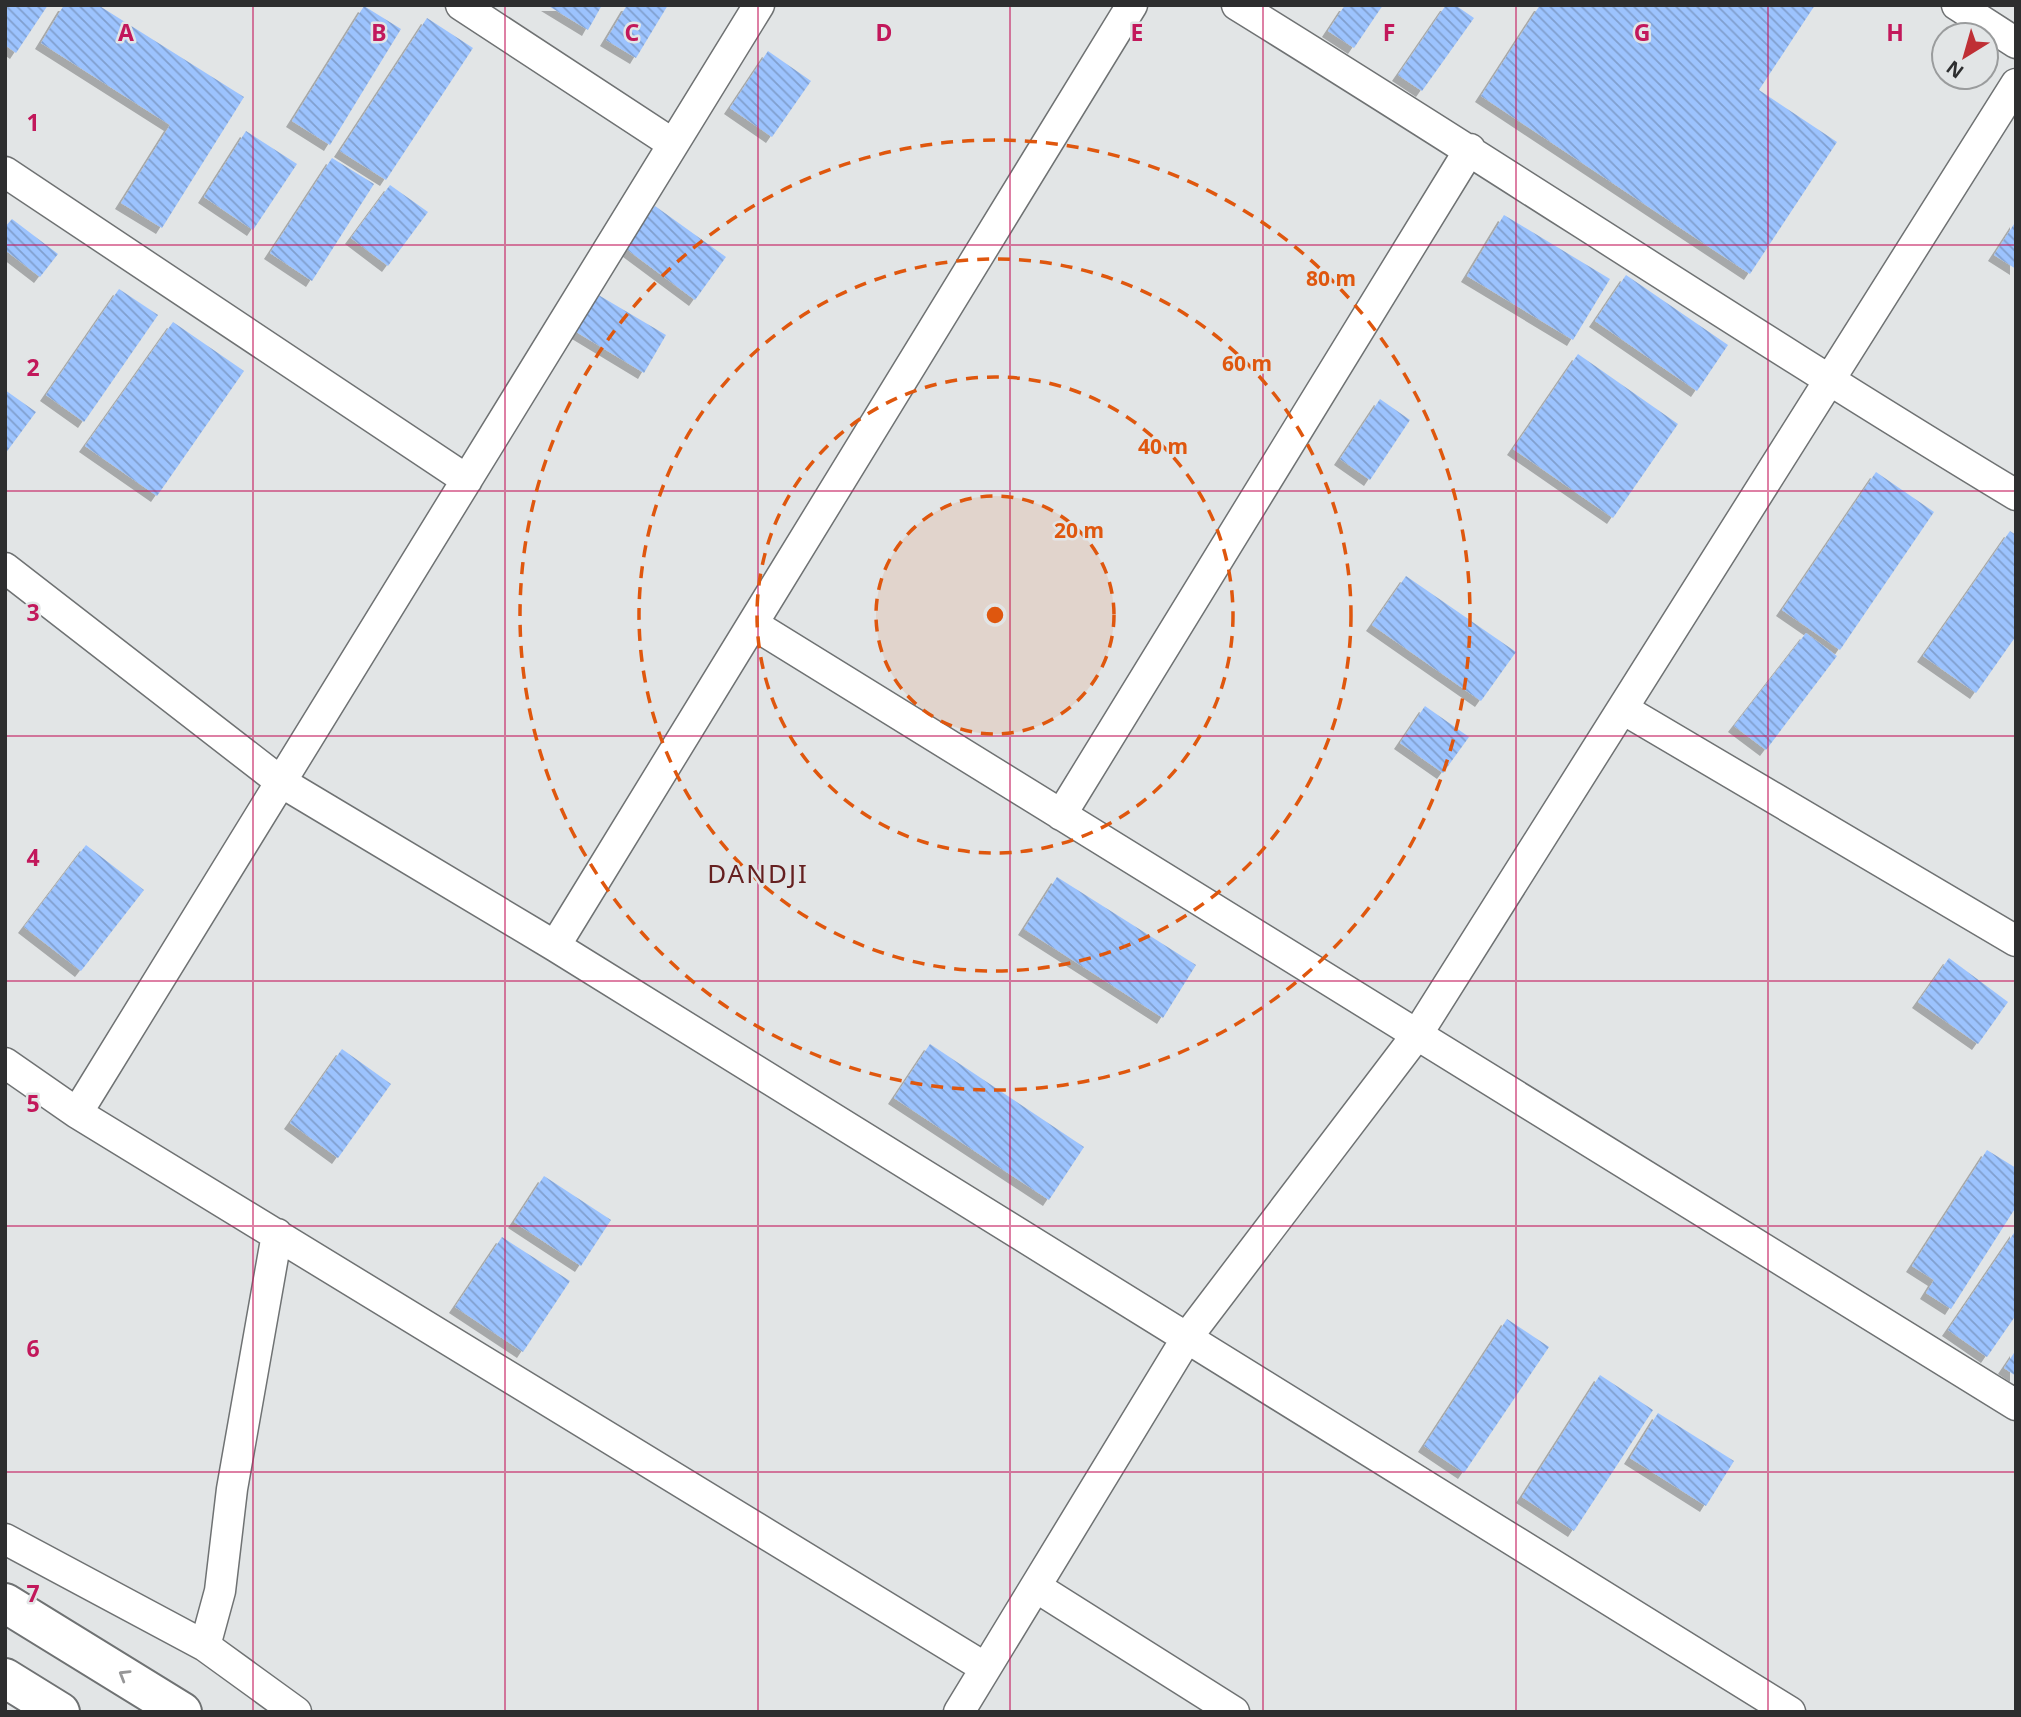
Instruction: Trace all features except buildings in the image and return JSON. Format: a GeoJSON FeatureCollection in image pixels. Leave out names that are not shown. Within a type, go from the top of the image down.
{"type":"FeatureCollection","features":[{"type":"Feature","properties":{"kind":"street"},"geometry":{"type":"LineString","coordinates":[[461,5],[673,144]]}},
{"type":"Feature","properties":{"kind":"street"},"geometry":{"type":"LineString","coordinates":[[76,1113],[759,5]]}},
{"type":"Feature","properties":{"kind":"street"},"geometry":{"type":"LineString","coordinates":[[555,946],[1132,5]]}},
{"type":"Feature","properties":{"kind":"street"},"geometry":{"type":"LineString","coordinates":[[1237,5],[1470,149],[1828,381],[2016,495]]}},
{"type":"Feature","properties":{"kind":"street"},"geometry":{"type":"LineString","coordinates":[[1956,5],[2016,43]]}},
{"type":"Feature","properties":{"kind":"street"},"geometry":{"type":"LineString","coordinates":[[959,1712],[1188,1336],[1416,1036],[2016,84]]}},
{"type":"Feature","properties":{"kind":"street"},"geometry":{"type":"LineString","coordinates":[[1061,815],[1470,149]]}},
{"type":"Feature","properties":{"kind":"street"},"geometry":{"type":"LineString","coordinates":[[5,172],[467,480]]}},
{"type":"Feature","properties":{"kind":"street"},"geometry":{"type":"LineString","coordinates":[[5,568],[281,782],[555,946],[1188,1336],[1790,1712]]}},
{"type":"Feature","properties":{"kind":"street"},"geometry":{"type":"LineString","coordinates":[[752,624],[2016,1405]]}},
{"type":"Feature","properties":{"kind":"street"},"geometry":{"type":"LineString","coordinates":[[1623,709],[2016,941]]}},
{"type":"Feature","properties":{"kind":"street"},"geometry":{"type":"LineString","coordinates":[[5,1063],[76,1113],[984,1667]]}},
{"type":"Feature","properties":{"kind":"street"},"geometry":{"type":"LineString","coordinates":[[205,1646],[220,1591],[232,1489],[277,1234]]}},
{"type":"Feature","properties":{"kind":"street"},"geometry":{"type":"LineString","coordinates":[[5,1539],[205,1646],[296,1712]]}},
{"type":"Feature","properties":{"kind":"street"},"geometry":{"type":"LineString","coordinates":[[1036,1587],[1234,1712]]}},
{"type":"Feature","properties":{"kind":"street"},"geometry":{"type":"LineString","coordinates":[[5,1603],[181,1712]]}},
{"type":"Feature","properties":{"kind":"street"},"geometry":{"type":"LineString","coordinates":[[5,1678],[60,1712]]}},
{"type":"Feature","properties":{"kind":"district","name":"DANDJI"},"geometry":{"type":"Point","coordinates":[758,874]}}]}
